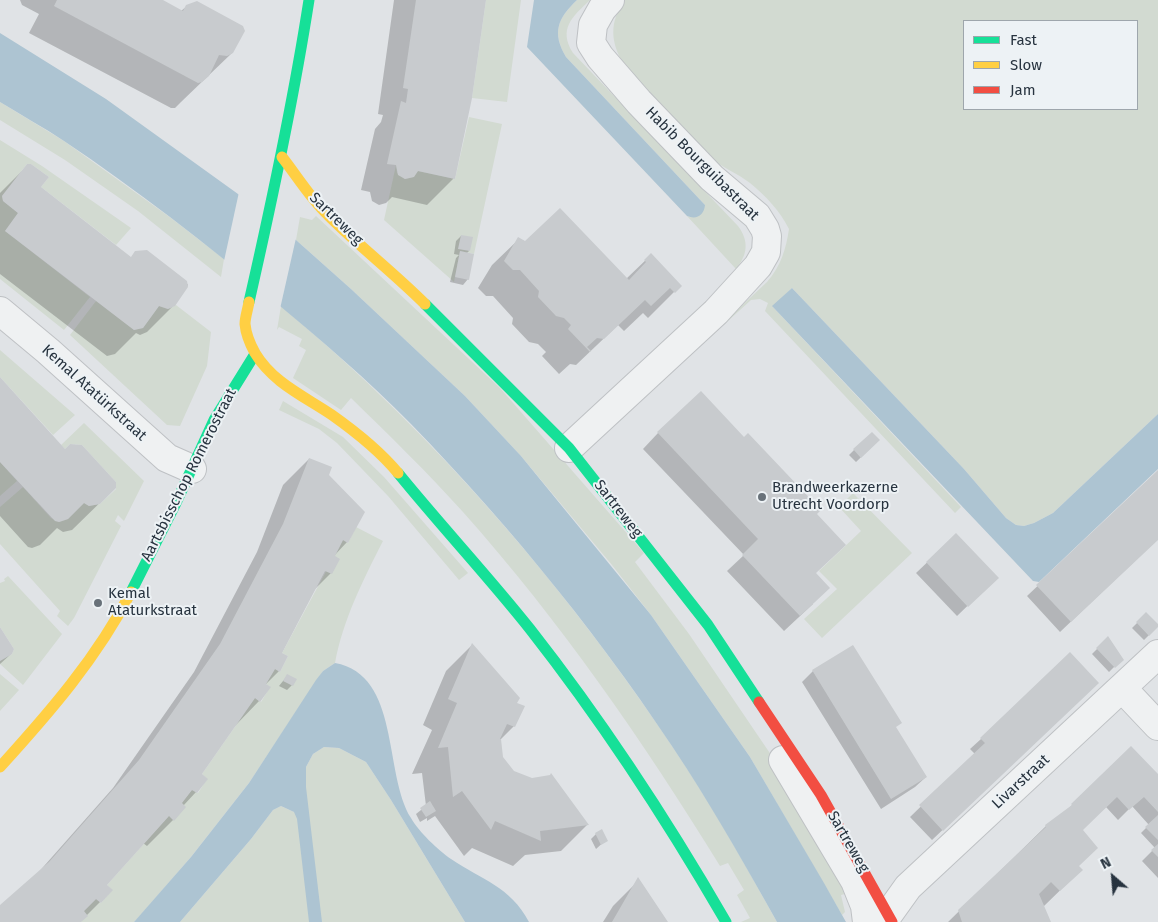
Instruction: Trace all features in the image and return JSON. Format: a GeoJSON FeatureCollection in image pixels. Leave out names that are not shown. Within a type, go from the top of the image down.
{"type":"FeatureCollection","features":[{"type":"Feature","properties":{"kind":"street"},"geometry":{"type":"LineString","coordinates":[[309,0],[282,157],[248,307],[245,332],[255,354],[267,371],[287,388],[331,415],[381,454],[485,573],[548,652],[636,774],[703,881],[726,922]]}},
{"type":"Feature","properties":{"kind":"street","name":"Habib Bourguibastraat"},"geometry":{"type":"LineString","coordinates":[[569,448],[716,312],[758,266],[766,252],[766,229],[757,216],[712,178],[639,102],[600,58],[591,43],[593,25],[602,9],[610,0]]}},
{"type":"Feature","properties":{"kind":"street","name":"Sartreweg"},"geometry":{"type":"LineString","coordinates":[[282,157],[328,215],[410,289],[569,448],[657,559]]}},
{"type":"Feature","properties":{"kind":"street","name":"Kemal Atatürkstraat"},"geometry":{"type":"LineString","coordinates":[[0,311],[48,351],[167,458],[192,469]]}},
{"type":"Feature","properties":{"kind":"street","name":"Aartsbisschop Romerostraat"},"geometry":{"type":"LineString","coordinates":[[0,767],[40,723],[83,670],[113,625],[192,469],[214,420],[255,354]]}},
{"type":"Feature","properties":{"kind":"street"},"geometry":{"type":"LineString","coordinates":[[657,559],[647,566],[720,664],[797,783],[860,891],[865,906],[883,920]]}},
{"type":"Feature","properties":{"kind":"street","name":"Livarstraat"},"geometry":{"type":"LineString","coordinates":[[883,920],[908,887],[1158,654]]}},
{"type":"Feature","properties":{"kind":"street"},"geometry":{"type":"LineString","coordinates":[[1122,688],[1158,726]]}},
{"type":"Feature","properties":{"kind":"shaded area"},"geometry":{"type":"Polygon","coordinates":[[[486,0],[521,0],[507,102],[472,98],[486,0]]]}},
{"type":"Feature","properties":{"kind":"shaded area"},"geometry":{"type":"Polygon","coordinates":[[[577,0],[590,0],[573,18],[567,30],[569,45],[573,53],[738,226],[744,237],[746,248],[743,258],[736,269],[687,216],[690,217],[705,205],[566,57],[559,41],[559,27],[565,14],[577,0]]]}},
{"type":"Feature","properties":{"kind":"shaded area"},"geometry":{"type":"Polygon","coordinates":[[[625,0],[1158,0],[1158,414],[1053,513],[1034,523],[1024,526],[1016,525],[1006,518],[964,469],[792,288],[773,307],[961,507],[955,513],[765,311],[768,303],[760,299],[751,300],[639,402],[767,282],[776,270],[782,257],[789,229],[777,210],[762,193],[745,179],[708,156],[645,91],[623,63],[616,48],[613,33],[616,17],[625,0]]]}},
{"type":"Feature","properties":{"kind":"shaded area"},"geometry":{"type":"Polygon","coordinates":[[[0,102],[64,141],[171,218],[224,259],[221,277],[138,211],[65,160],[0,120],[0,102]]]}},
{"type":"Feature","properties":{"kind":"shaded area"},"geometry":{"type":"Polygon","coordinates":[[[469,117],[502,124],[474,254],[460,251],[454,282],[384,220],[396,165],[397,173],[405,179],[413,177],[418,171],[455,179],[469,117]]]}},
{"type":"Feature","properties":{"kind":"shaded area"},"geometry":{"type":"Polygon","coordinates":[[[0,140],[42,166],[131,228],[116,245],[41,187],[49,177],[31,164],[27,164],[2,196],[3,201],[18,213],[5,231],[90,297],[64,330],[0,279],[0,140]]]}},
{"type":"Feature","properties":{"kind":"shaded area"},"geometry":{"type":"Polygon","coordinates":[[[316,216],[500,388],[644,553],[635,562],[689,634],[782,771],[853,892],[841,895],[845,912],[842,915],[750,757],[651,615],[612,565],[521,456],[465,396],[296,240],[300,217],[312,220],[316,216]]]}},
{"type":"Feature","properties":{"kind":"shaded area"},"geometry":{"type":"Polygon","coordinates":[[[96,301],[134,330],[143,328],[159,306],[168,309],[176,305],[211,332],[207,366],[180,426],[167,425],[70,335],[96,301]]]}},
{"type":"Feature","properties":{"kind":"shaded area"},"geometry":{"type":"Polygon","coordinates":[[[281,306],[339,356],[449,464],[550,581],[598,641],[686,767],[722,824],[777,922],[741,922],[750,918],[737,895],[744,890],[728,863],[720,866],[631,728],[599,683],[499,553],[463,512],[422,468],[351,398],[341,410],[293,378],[306,350],[299,346],[302,339],[279,327],[277,330],[281,306]]]}},
{"type":"Feature","properties":{"kind":"shaded area"},"geometry":{"type":"Polygon","coordinates":[[[0,350],[75,415],[53,435],[0,377],[0,350]]]}},
{"type":"Feature","properties":{"kind":"shaded area"},"geometry":{"type":"Polygon","coordinates":[[[283,401],[343,437],[384,477],[468,573],[459,580],[388,496],[337,443],[319,429],[279,410],[283,401]]]}},
{"type":"Feature","properties":{"kind":"shaded area"},"geometry":{"type":"Polygon","coordinates":[[[84,423],[144,481],[124,521],[118,515],[115,521],[121,526],[74,618],[68,626],[57,616],[60,611],[0,544],[0,507],[23,487],[51,518],[59,522],[68,519],[84,503],[89,506],[100,504],[116,489],[116,482],[82,445],[70,444],[65,449],[61,445],[84,423]]]}},
{"type":"Feature","properties":{"kind":"shaded area"},"geometry":{"type":"Polygon","coordinates":[[[0,462],[17,481],[0,496],[0,462]]]}},
{"type":"Feature","properties":{"kind":"shaded area"},"geometry":{"type":"Polygon","coordinates":[[[853,493],[912,553],[822,638],[804,619],[837,589],[819,571],[861,531],[839,507],[853,493]]]}},
{"type":"Feature","properties":{"kind":"shaded area"},"geometry":{"type":"Polygon","coordinates":[[[356,527],[383,541],[348,616],[335,663],[323,671],[249,783],[191,857],[138,918],[134,922],[81,922],[84,911],[96,899],[101,903],[112,890],[107,885],[192,790],[198,793],[207,779],[202,774],[255,698],[261,702],[270,687],[266,684],[275,669],[280,672],[288,656],[282,653],[343,540],[348,543],[356,527]]]}},
{"type":"Feature","properties":{"kind":"shaded area"},"geometry":{"type":"Polygon","coordinates":[[[8,576],[62,634],[23,685],[0,664],[0,661],[12,654],[14,649],[0,627],[0,583],[5,581],[4,579],[8,576]]]}},
{"type":"Feature","properties":{"kind":"shaded area"},"geometry":{"type":"Polygon","coordinates":[[[0,674],[19,690],[0,711],[0,674]]]}},
{"type":"Feature","properties":{"kind":"shaded area"},"geometry":{"type":"Polygon","coordinates":[[[324,747],[339,748],[366,762],[465,922],[180,922],[251,839],[273,810],[281,806],[294,812],[306,787],[306,767],[313,754],[324,747]]]}},
{"type":"Feature","properties":{"kind":"water"},"geometry":{"type":"Polygon","coordinates":[[[534,0],[577,0],[561,20],[559,27],[559,41],[566,57],[705,205],[703,212],[699,216],[687,216],[527,47],[534,0]]]}},
{"type":"Feature","properties":{"kind":"water"},"geometry":{"type":"Polygon","coordinates":[[[0,33],[106,99],[238,194],[296,240],[465,396],[521,456],[651,615],[750,757],[846,922],[777,922],[687,769],[656,723],[557,589],[486,505],[411,424],[378,392],[327,345],[249,280],[197,238],[118,179],[56,136],[0,102],[0,33]]]}},
{"type":"Feature","properties":{"kind":"water"},"geometry":{"type":"Polygon","coordinates":[[[792,288],[964,469],[1006,518],[1016,525],[1024,526],[1034,523],[1053,513],[1158,414],[1158,469],[1039,582],[1033,581],[772,306],[792,288]]]}},
{"type":"Feature","properties":{"kind":"water"},"geometry":{"type":"Polygon","coordinates":[[[335,663],[356,671],[371,686],[381,705],[402,799],[414,823],[446,855],[504,892],[513,900],[529,922],[465,922],[366,762],[339,748],[324,747],[313,754],[306,767],[306,787],[322,922],[309,922],[297,819],[294,812],[281,806],[273,810],[251,839],[180,922],[134,922],[191,857],[249,783],[316,680],[323,671],[335,663]]]}},
{"type":"Feature","properties":{"kind":"pier"},"geometry":{"type":"Polygon","coordinates":[[[239,192],[296,238],[280,309],[224,261],[239,192]]]}},
{"type":"Feature","properties":{"kind":"building"},"geometry":{"type":"Polygon","coordinates":[[[57,0],[163,0],[183,11],[186,5],[197,1],[243,26],[245,31],[233,53],[227,56],[219,55],[209,76],[198,83],[54,6],[57,0]]]}},
{"type":"Feature","properties":{"kind":"building"},"geometry":{"type":"Polygon","coordinates":[[[416,0],[486,0],[472,98],[455,179],[418,171],[414,177],[405,179],[398,175],[396,165],[387,164],[401,101],[406,103],[408,89],[403,88],[416,0]]]}},
{"type":"Feature","properties":{"kind":"building"},"geometry":{"type":"Polygon","coordinates":[[[27,164],[31,164],[49,177],[41,187],[131,257],[135,251],[147,250],[187,281],[188,287],[175,306],[168,309],[159,306],[143,328],[134,330],[5,231],[18,213],[3,201],[2,196],[27,164]]]}},
{"type":"Feature","properties":{"kind":"building"},"geometry":{"type":"Polygon","coordinates":[[[560,208],[629,280],[646,262],[644,260],[651,253],[682,286],[675,293],[670,288],[651,306],[645,300],[604,339],[597,338],[587,347],[590,352],[568,329],[571,325],[564,318],[556,316],[538,297],[539,291],[520,270],[513,270],[504,261],[518,237],[525,241],[560,208]]]}},
{"type":"Feature","properties":{"kind":"building"},"geometry":{"type":"Polygon","coordinates":[[[461,235],[473,237],[470,251],[458,249],[461,235]]]}},
{"type":"Feature","properties":{"kind":"building"},"geometry":{"type":"Polygon","coordinates":[[[460,251],[474,254],[469,280],[455,277],[460,251]]]}},
{"type":"Feature","properties":{"kind":"building"},"geometry":{"type":"Polygon","coordinates":[[[0,377],[65,449],[70,444],[82,445],[116,482],[116,488],[100,504],[89,506],[84,503],[68,519],[59,522],[55,521],[0,462],[0,377]]]}},
{"type":"Feature","properties":{"kind":"building"},"geometry":{"type":"Polygon","coordinates":[[[701,391],[744,437],[748,433],[821,510],[817,514],[846,545],[816,573],[830,588],[800,616],[742,555],[758,539],[657,432],[701,391]]]}},
{"type":"Feature","properties":{"kind":"building"},"geometry":{"type":"Polygon","coordinates":[[[872,432],[880,440],[861,458],[853,449],[872,432]]]}},
{"type":"Feature","properties":{"kind":"building"},"geometry":{"type":"Polygon","coordinates":[[[309,458],[332,467],[329,475],[365,512],[348,543],[343,540],[335,556],[340,559],[332,574],[325,571],[282,653],[288,656],[280,672],[275,669],[266,684],[271,687],[260,702],[255,698],[202,774],[208,779],[197,793],[192,790],[182,803],[186,807],[174,821],[169,816],[107,885],[113,890],[101,903],[96,899],[84,911],[88,916],[81,922],[0,922],[0,905],[49,862],[139,760],[220,644],[283,524],[309,458]]]}},
{"type":"Feature","properties":{"kind":"building"},"geometry":{"type":"Polygon","coordinates":[[[1158,470],[1158,540],[1071,622],[1036,585],[1158,470]]]}},
{"type":"Feature","properties":{"kind":"building"},"geometry":{"type":"Polygon","coordinates":[[[956,533],[999,578],[968,607],[926,562],[956,533]]]}},
{"type":"Feature","properties":{"kind":"building"},"geometry":{"type":"Polygon","coordinates":[[[1146,612],[1158,624],[1158,627],[1149,636],[1136,622],[1146,612]]]}},
{"type":"Feature","properties":{"kind":"building"},"geometry":{"type":"Polygon","coordinates":[[[0,627],[14,649],[12,654],[0,661],[0,627]]]}},
{"type":"Feature","properties":{"kind":"building"},"geometry":{"type":"Polygon","coordinates":[[[1108,636],[1124,660],[1115,668],[1096,648],[1108,636]]]}},
{"type":"Feature","properties":{"kind":"building"},"geometry":{"type":"Polygon","coordinates":[[[472,643],[520,698],[517,703],[525,706],[515,727],[507,724],[500,739],[503,757],[514,771],[532,778],[550,775],[551,773],[589,825],[540,831],[541,841],[495,821],[491,830],[462,791],[453,797],[448,747],[438,748],[457,703],[448,699],[472,643]]]}},
{"type":"Feature","properties":{"kind":"building"},"geometry":{"type":"Polygon","coordinates":[[[853,645],[902,723],[896,727],[927,777],[891,799],[812,670],[853,645]]]}},
{"type":"Feature","properties":{"kind":"building"},"geometry":{"type":"Polygon","coordinates":[[[1070,652],[1099,683],[943,831],[919,805],[985,743],[980,738],[1070,652]]]}},
{"type":"Feature","properties":{"kind":"building"},"geometry":{"type":"Polygon","coordinates":[[[287,674],[297,679],[293,686],[283,681],[287,674]]]}},
{"type":"Feature","properties":{"kind":"building"},"geometry":{"type":"Polygon","coordinates":[[[1131,746],[1158,774],[1158,812],[1144,797],[1129,810],[1117,797],[1083,830],[1098,848],[1079,866],[1083,870],[1060,891],[1051,882],[1039,894],[1051,922],[962,922],[958,910],[1046,827],[1045,825],[1072,805],[1131,746]]]}},
{"type":"Feature","properties":{"kind":"building"},"geometry":{"type":"Polygon","coordinates":[[[430,801],[436,811],[426,817],[420,808],[430,801]]]}},
{"type":"Feature","properties":{"kind":"building"},"geometry":{"type":"Polygon","coordinates":[[[1158,815],[1158,840],[1145,827],[1158,815]]]}},
{"type":"Feature","properties":{"kind":"building"},"geometry":{"type":"Polygon","coordinates":[[[602,829],[608,841],[601,845],[595,833],[602,829]]]}},
{"type":"Feature","properties":{"kind":"building"},"geometry":{"type":"Polygon","coordinates":[[[1158,844],[1158,857],[1151,850],[1158,844]]]}},
{"type":"Feature","properties":{"kind":"building"},"geometry":{"type":"Polygon","coordinates":[[[638,877],[668,922],[612,922],[638,877]]]}},
{"type":"Feature","properties":{"kind":"traffic: fast"},"geometry":{"type":"LineString","coordinates":[[249,302],[282,152],[309,0]]}},
{"type":"Feature","properties":{"kind":"traffic: fast"},"geometry":{"type":"LineString","coordinates":[[425,304],[569,448],[708,625],[759,702]]}},
{"type":"Feature","properties":{"kind":"traffic: fast"},"geometry":{"type":"LineString","coordinates":[[131,592],[176,503],[214,420],[255,354]]}},
{"type":"Feature","properties":{"kind":"traffic: fast"},"geometry":{"type":"LineString","coordinates":[[398,473],[514,609],[557,664],[633,772],[681,846],[726,922]]}},
{"type":"Feature","properties":{"kind":"traffic: slow"},"geometry":{"type":"LineString","coordinates":[[282,157],[321,208],[425,304]]}},
{"type":"Feature","properties":{"kind":"traffic: slow"},"geometry":{"type":"LineString","coordinates":[[249,302],[245,321],[246,332],[253,350],[262,363],[280,381],[332,415],[358,435],[375,449],[398,473]]}},
{"type":"Feature","properties":{"kind":"traffic: slow"},"geometry":{"type":"LineString","coordinates":[[0,767],[54,705],[88,662],[131,592]]}},
{"type":"Feature","properties":{"kind":"traffic: jam"},"geometry":{"type":"LineString","coordinates":[[759,702],[821,795],[892,922]]}},
{"type":"Feature","properties":{"kind":"place","name":"Brandweerkazerne Utrecht Voordorp"},"geometry":{"type":"Point","coordinates":[762,497]}},
{"type":"Feature","properties":{"kind":"place","name":"Kemal Ataturkstraat"},"geometry":{"type":"Point","coordinates":[98,603]}}]}
